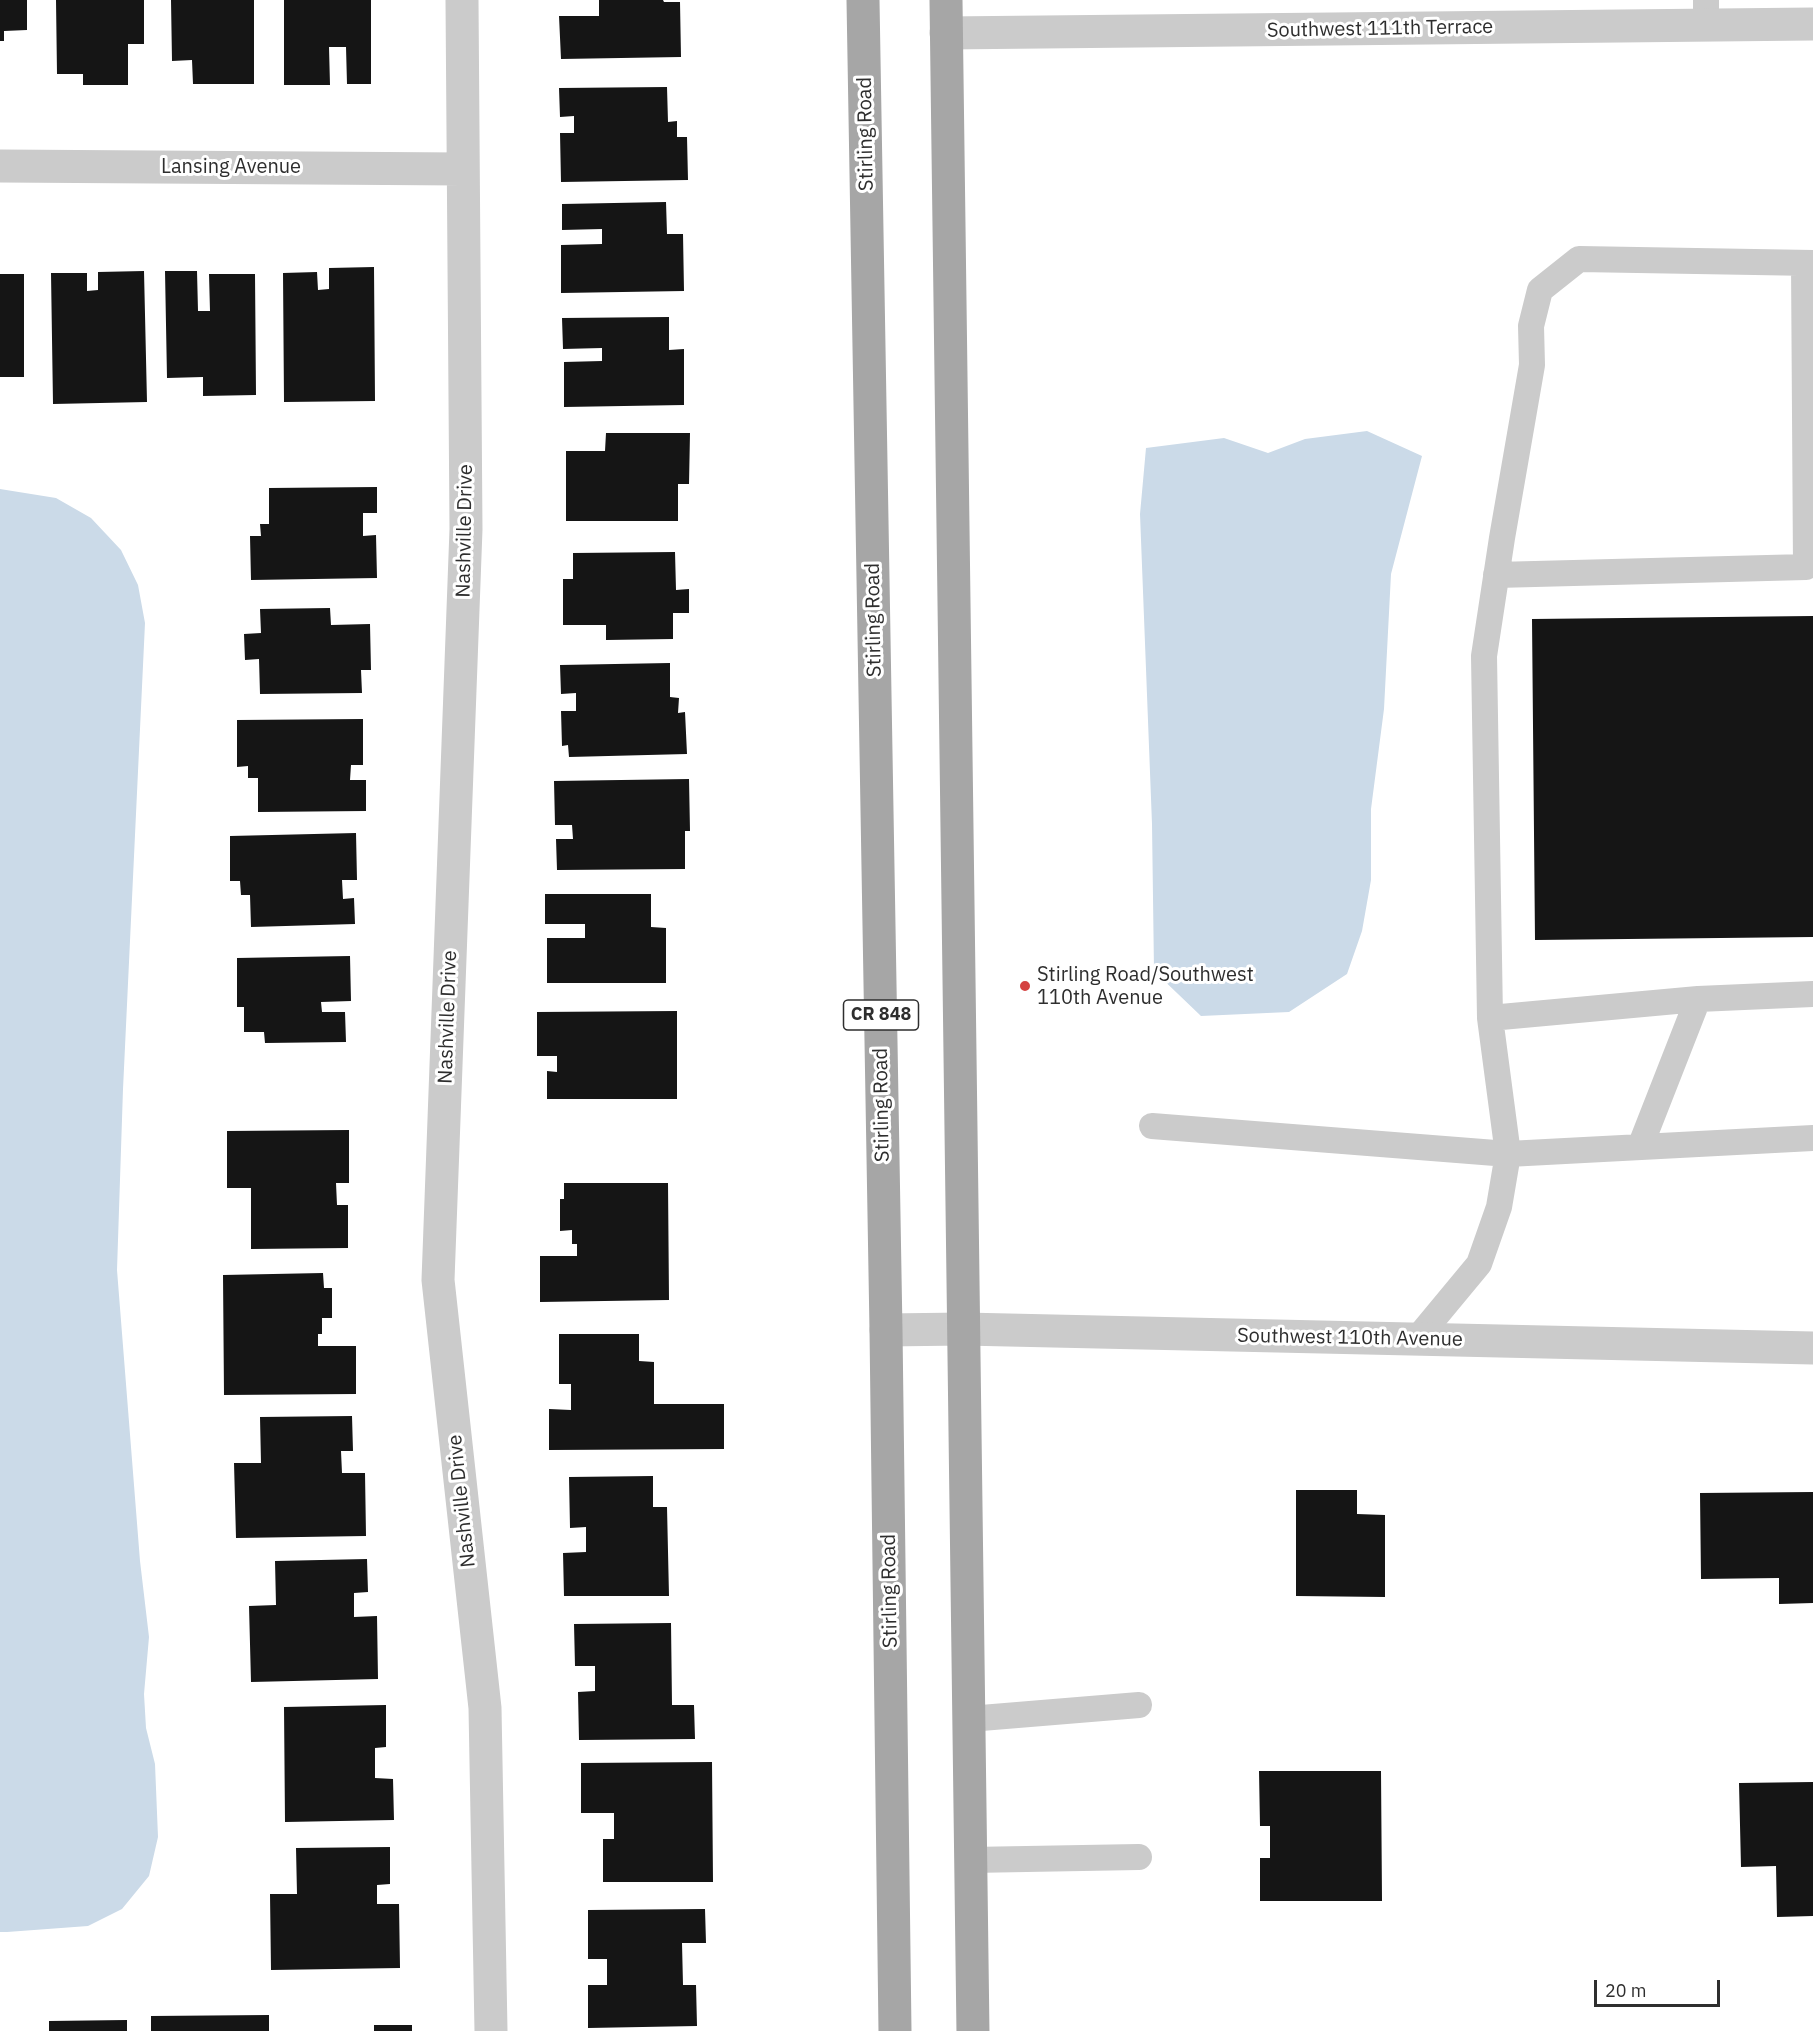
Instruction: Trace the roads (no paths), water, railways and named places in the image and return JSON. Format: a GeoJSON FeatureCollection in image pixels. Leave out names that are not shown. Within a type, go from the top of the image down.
{"type":"FeatureCollection","features":[{"type":"Feature","properties":{"kind":"main road","name":"Stirling Road"},"geometry":{"type":"LineString","coordinates":[[863,0],[886,1330],[895,2031]]}},
{"type":"Feature","properties":{"kind":"main road"},"geometry":{"type":"LineString","coordinates":[[946,0],[973,2031]]}},
{"type":"Feature","properties":{"kind":"street","name":"Nashville Drive"},"geometry":{"type":"LineString","coordinates":[[462,0],[466,529],[438,1280],[485,1708],[491,2031]]}},
{"type":"Feature","properties":{"kind":"street","name":"Southwest 111th Terrace"},"geometry":{"type":"LineString","coordinates":[[946,33],[1706,12],[1813,24]]}},
{"type":"Feature","properties":{"kind":"street","name":"Lansing Avenue"},"geometry":{"type":"LineString","coordinates":[[0,166],[463,169]]}},
{"type":"Feature","properties":{"kind":"street","name":"Southwest 110th Avenue"},"geometry":{"type":"LineString","coordinates":[[886,1330],[964,1329],[1813,1348]]}},
{"type":"Feature","properties":{"kind":"lane"},"geometry":{"type":"LineString","coordinates":[[1416,1340],[1479,1264],[1499,1207],[1508,1154],[1490,1018],[1484,656],[1496,575],[1532,365],[1531,326],[1540,290],[1579,260],[1809,263],[1806,567],[1496,575]]}},
{"type":"Feature","properties":{"kind":"lane"},"geometry":{"type":"LineString","coordinates":[[1490,1018],[1698,999],[1813,994]]}},
{"type":"Feature","properties":{"kind":"lane"},"geometry":{"type":"LineString","coordinates":[[1640,1147],[1698,999]]}},
{"type":"Feature","properties":{"kind":"lane"},"geometry":{"type":"LineString","coordinates":[[1152,1126],[1508,1154],[1813,1138]]}},
{"type":"Feature","properties":{"kind":"lane"},"geometry":{"type":"LineString","coordinates":[[969,1719],[1139,1705]]}},
{"type":"Feature","properties":{"kind":"lane"},"geometry":{"type":"LineString","coordinates":[[970,1860],[1139,1857]]}},
{"type":"Feature","properties":{"kind":"water"},"geometry":{"type":"Polygon","coordinates":[[[1367,431],[1422,456],[1391,574],[1384,709],[1371,809],[1371,880],[1362,931],[1347,974],[1289,1012],[1201,1016],[1154,971],[1152,824],[1140,514],[1146,448],[1224,438],[1268,453],[1305,439],[1367,431]]]}},
{"type":"Feature","properties":{"kind":"water"},"geometry":{"type":"Polygon","coordinates":[[[0,489],[56,498],[91,518],[121,550],[138,585],[145,623],[123,1089],[117,1270],[140,1561],[149,1637],[144,1694],[146,1728],[155,1764],[158,1837],[149,1876],[122,1909],[88,1926],[7,1932],[0,1932],[0,489]]]}},
{"type":"Feature","properties":{"kind":"place","name":"Stirling Road/Southwest 110th Avenue"},"geometry":{"type":"Point","coordinates":[1025,986]}}]}
